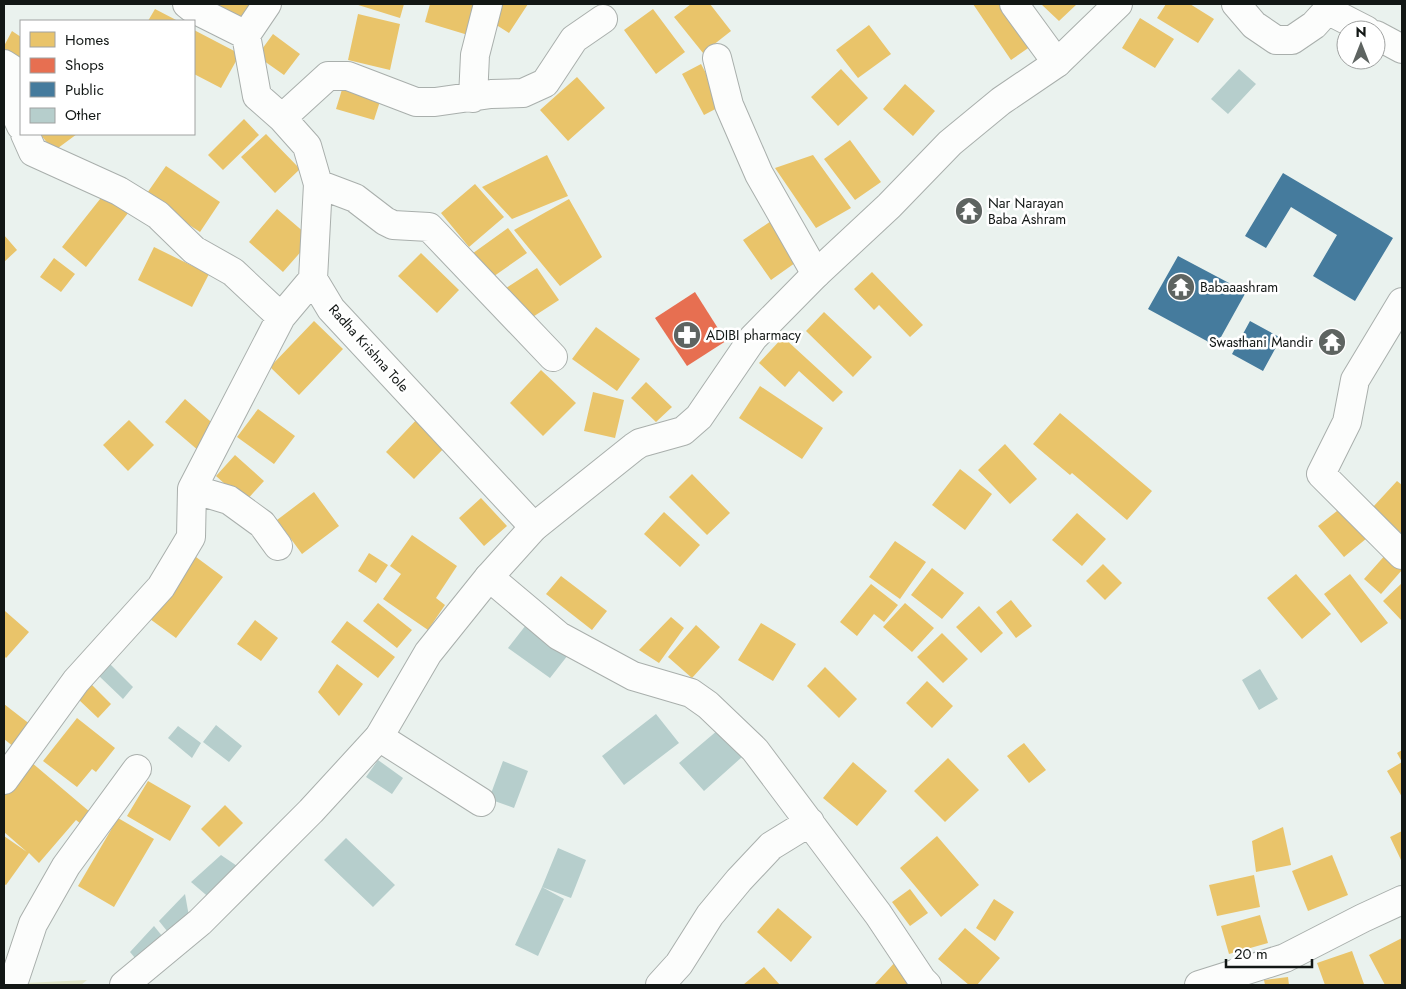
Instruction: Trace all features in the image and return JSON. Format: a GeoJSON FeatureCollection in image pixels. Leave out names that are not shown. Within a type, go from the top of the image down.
{"type":"FeatureCollection","features":[{"type":"Feature","properties":{"kind":"street"},"geometry":{"type":"LineString","coordinates":[[187,4],[246,35]]}},
{"type":"Feature","properties":{"kind":"street"},"geometry":{"type":"LineString","coordinates":[[4,780],[76,681],[161,587],[191,537],[192,489],[281,317],[314,279],[318,184],[308,146],[282,118],[257,96],[246,35],[267,4]]}},
{"type":"Feature","properties":{"kind":"street"},"geometry":{"type":"LineString","coordinates":[[473,98],[475,55],[488,4]]}},
{"type":"Feature","properties":{"kind":"street"},"geometry":{"type":"LineString","coordinates":[[1014,4],[1057,63]]}},
{"type":"Feature","properties":{"kind":"street"},"geometry":{"type":"LineString","coordinates":[[124,985],[200,922],[311,811],[379,737],[428,653],[489,577],[534,527],[634,447],[683,431],[699,417],[753,338],[816,274],[889,206],[950,143],[1001,101],[1057,63],[1118,4]]}},
{"type":"Feature","properties":{"kind":"street"},"geometry":{"type":"LineString","coordinates":[[1236,4],[1254,25],[1276,40],[1292,40],[1314,25],[1331,7],[1351,20]]}},
{"type":"Feature","properties":{"kind":"street"},"geometry":{"type":"LineString","coordinates":[[282,118],[328,76],[348,76],[416,102],[473,98],[491,94],[523,94],[545,82],[574,39],[603,19]]}},
{"type":"Feature","properties":{"kind":"street"},"geometry":{"type":"LineString","coordinates":[[1386,40],[1402,49]]}},
{"type":"Feature","properties":{"kind":"street"},"geometry":{"type":"LineString","coordinates":[[717,58],[729,105],[759,174],[816,274]]}},
{"type":"Feature","properties":{"kind":"street"},"geometry":{"type":"LineString","coordinates":[[4,64],[18,73],[14,111],[20,124]]}},
{"type":"Feature","properties":{"kind":"street"},"geometry":{"type":"LineString","coordinates":[[25,135],[33,152],[120,191],[158,215],[194,250],[233,272],[281,317]]}},
{"type":"Feature","properties":{"kind":"street"},"geometry":{"type":"LineString","coordinates":[[318,184],[355,198],[393,225],[429,227],[553,357]]}},
{"type":"Feature","properties":{"kind":"street","name":"Radha Krishna Tole"},"geometry":{"type":"LineString","coordinates":[[314,279],[331,309],[534,527]]}},
{"type":"Feature","properties":{"kind":"street"},"geometry":{"type":"LineString","coordinates":[[1402,302],[1355,380],[1347,422],[1321,474],[1402,555]]}},
{"type":"Feature","properties":{"kind":"street"},"geometry":{"type":"LineString","coordinates":[[192,489],[229,500],[262,524],[278,546]]}},
{"type":"Feature","properties":{"kind":"street"},"geometry":{"type":"LineString","coordinates":[[489,577],[559,636],[633,676],[691,693],[708,705],[755,750],[878,914],[927,985]]}},
{"type":"Feature","properties":{"kind":"street"},"geometry":{"type":"LineString","coordinates":[[379,737],[481,802]]}},
{"type":"Feature","properties":{"kind":"street"},"geometry":{"type":"LineString","coordinates":[[13,979],[33,924],[66,866],[137,769]]}},
{"type":"Feature","properties":{"kind":"street"},"geometry":{"type":"LineString","coordinates":[[660,985],[679,964],[710,914],[739,880],[771,846],[810,822]]}},
{"type":"Feature","properties":{"kind":"street"},"geometry":{"type":"LineString","coordinates":[[1199,985],[1285,958],[1402,900]]}},
{"type":"Feature","properties":{"kind":"green space"},"geometry":{"type":"Polygon","coordinates":[[[87,980],[81,985],[4,985],[4,984],[87,980]]]}},
{"type":"Feature","properties":{"kind":"building: Homes"},"geometry":{"type":"Polygon","coordinates":[[[210,4],[261,4],[246,27],[210,4]]]}},
{"type":"Feature","properties":{"kind":"building: Homes"},"geometry":{"type":"Polygon","coordinates":[[[355,4],[404,4],[400,18],[355,4]]]}},
{"type":"Feature","properties":{"kind":"building: Homes"},"geometry":{"type":"Polygon","coordinates":[[[430,4],[478,4],[468,35],[425,22],[430,4]]]}},
{"type":"Feature","properties":{"kind":"building: Homes"},"geometry":{"type":"Polygon","coordinates":[[[496,4],[528,4],[509,33],[487,19],[496,4]]]}},
{"type":"Feature","properties":{"kind":"building: Homes"},"geometry":{"type":"Polygon","coordinates":[[[691,4],[710,4],[731,31],[703,53],[674,17],[691,4]]]}},
{"type":"Feature","properties":{"kind":"building: Homes"},"geometry":{"type":"Polygon","coordinates":[[[973,4],[1007,4],[1034,44],[1011,60],[973,4]]]}},
{"type":"Feature","properties":{"kind":"building: Homes"},"geometry":{"type":"Polygon","coordinates":[[[1041,4],[1077,4],[1059,21],[1041,4]]]}},
{"type":"Feature","properties":{"kind":"building: Homes"},"geometry":{"type":"Polygon","coordinates":[[[1166,4],[1190,4],[1214,19],[1198,43],[1157,18],[1166,4]]]}},
{"type":"Feature","properties":{"kind":"building: Homes"},"geometry":{"type":"Polygon","coordinates":[[[155,9],[176,20],[149,20],[155,9]]]}},
{"type":"Feature","properties":{"kind":"building: Homes"},"geometry":{"type":"Polygon","coordinates":[[[653,9],[685,52],[656,74],[624,30],[653,9]]]}},
{"type":"Feature","properties":{"kind":"building: Homes"},"geometry":{"type":"Polygon","coordinates":[[[358,14],[400,24],[390,70],[348,60],[358,14]]]}},
{"type":"Feature","properties":{"kind":"building: Homes"},"geometry":{"type":"Polygon","coordinates":[[[1140,18],[1174,39],[1155,68],[1122,48],[1140,18]]]}},
{"type":"Feature","properties":{"kind":"building: Homes"},"geometry":{"type":"Polygon","coordinates":[[[869,25],[891,54],[858,78],[836,50],[869,25]]]}},
{"type":"Feature","properties":{"kind":"building: Homes"},"geometry":{"type":"Polygon","coordinates":[[[12,31],[20,36],[20,67],[4,58],[4,46],[12,31]]]}},
{"type":"Feature","properties":{"kind":"building: Homes"},"geometry":{"type":"Polygon","coordinates":[[[195,31],[240,54],[221,88],[195,75],[195,31]]]}},
{"type":"Feature","properties":{"kind":"building: Homes"},"geometry":{"type":"Polygon","coordinates":[[[273,34],[300,54],[284,75],[257,56],[273,34]]]}},
{"type":"Feature","properties":{"kind":"building: Homes"},"geometry":{"type":"Polygon","coordinates":[[[701,64],[723,105],[704,115],[682,74],[701,64]]]}},
{"type":"Feature","properties":{"kind":"building: Homes"},"geometry":{"type":"Polygon","coordinates":[[[841,69],[868,98],[838,126],[811,97],[841,69]]]}},
{"type":"Feature","properties":{"kind":"building: Homes"},"geometry":{"type":"Polygon","coordinates":[[[577,77],[605,108],[568,141],[540,110],[577,77]]]}},
{"type":"Feature","properties":{"kind":"building: Homes"},"geometry":{"type":"Polygon","coordinates":[[[344,83],[382,95],[374,120],[336,109],[344,83]]]}},
{"type":"Feature","properties":{"kind":"building: Homes"},"geometry":{"type":"Polygon","coordinates":[[[905,84],[935,111],[913,136],[883,109],[905,84]]]}},
{"type":"Feature","properties":{"kind":"building: Homes"},"geometry":{"type":"Polygon","coordinates":[[[244,119],[259,135],[223,170],[208,155],[244,119]]]}},
{"type":"Feature","properties":{"kind":"building: Homes"},"geometry":{"type":"Polygon","coordinates":[[[266,134],[300,169],[275,193],[241,157],[266,134]]]}},
{"type":"Feature","properties":{"kind":"building: Homes"},"geometry":{"type":"Polygon","coordinates":[[[41,135],[76,135],[54,151],[41,135]]]}},
{"type":"Feature","properties":{"kind":"building: Homes"},"geometry":{"type":"Polygon","coordinates":[[[850,140],[881,182],[855,200],[824,159],[850,140]]]}},
{"type":"Feature","properties":{"kind":"building: Homes"},"geometry":{"type":"Polygon","coordinates":[[[547,155],[568,196],[512,219],[482,187],[547,155]]]}},
{"type":"Feature","properties":{"kind":"building: Homes"},"geometry":{"type":"Polygon","coordinates":[[[813,155],[851,208],[816,228],[775,168],[813,155]]]}},
{"type":"Feature","properties":{"kind":"building: Homes"},"geometry":{"type":"Polygon","coordinates":[[[166,166],[220,202],[200,232],[145,196],[166,166]]]}},
{"type":"Feature","properties":{"kind":"building: Homes"},"geometry":{"type":"Polygon","coordinates":[[[475,184],[504,217],[469,247],[441,213],[475,184]]]}},
{"type":"Feature","properties":{"kind":"building: Homes"},"geometry":{"type":"Polygon","coordinates":[[[108,189],[132,208],[86,267],[62,247],[108,189]]]}},
{"type":"Feature","properties":{"kind":"building: Homes"},"geometry":{"type":"Polygon","coordinates":[[[569,199],[602,257],[560,286],[514,230],[569,199]]]}},
{"type":"Feature","properties":{"kind":"building: Homes"},"geometry":{"type":"Polygon","coordinates":[[[277,209],[312,239],[283,272],[249,242],[277,209]]]}},
{"type":"Feature","properties":{"kind":"building: Homes"},"geometry":{"type":"Polygon","coordinates":[[[774,219],[802,258],[771,280],[743,240],[774,219]]]}},
{"type":"Feature","properties":{"kind":"building: Homes"},"geometry":{"type":"Polygon","coordinates":[[[508,228],[527,253],[487,281],[469,256],[508,228]]]}},
{"type":"Feature","properties":{"kind":"building: Homes"},"geometry":{"type":"Polygon","coordinates":[[[4,235],[17,250],[4,262],[4,235]]]}},
{"type":"Feature","properties":{"kind":"building: Homes"},"geometry":{"type":"Polygon","coordinates":[[[154,247],[209,274],[192,307],[138,280],[154,247]]]}},
{"type":"Feature","properties":{"kind":"building: Homes"},"geometry":{"type":"Polygon","coordinates":[[[421,253],[459,290],[437,313],[398,276],[421,253]]]}},
{"type":"Feature","properties":{"kind":"building: Homes"},"geometry":{"type":"Polygon","coordinates":[[[54,258],[75,274],[61,292],[40,277],[54,258]]]}},
{"type":"Feature","properties":{"kind":"building: Homes"},"geometry":{"type":"Polygon","coordinates":[[[537,268],[559,300],[525,322],[503,290],[537,268]]]}},
{"type":"Feature","properties":{"kind":"building: Homes"},"geometry":{"type":"Polygon","coordinates":[[[872,272],[923,325],[910,337],[879,305],[874,310],[854,289],[872,272]]]}},
{"type":"Feature","properties":{"kind":"building: Homes"},"geometry":{"type":"Polygon","coordinates":[[[824,312],[872,357],[853,377],[806,331],[824,312]]]}},
{"type":"Feature","properties":{"kind":"building: Homes"},"geometry":{"type":"Polygon","coordinates":[[[314,321],[343,349],[299,395],[270,367],[314,321]]]}},
{"type":"Feature","properties":{"kind":"building: Homes"},"geometry":{"type":"Polygon","coordinates":[[[596,327],[640,359],[617,391],[572,359],[596,327]]]}},
{"type":"Feature","properties":{"kind":"building: Homes"},"geometry":{"type":"Polygon","coordinates":[[[783,337],[843,392],[833,402],[799,371],[785,387],[759,363],[783,337]]]}},
{"type":"Feature","properties":{"kind":"building: Homes"},"geometry":{"type":"Polygon","coordinates":[[[541,370],[576,403],[543,436],[510,403],[541,370]]]}},
{"type":"Feature","properties":{"kind":"building: Homes"},"geometry":{"type":"Polygon","coordinates":[[[646,382],[672,407],[656,422],[631,398],[646,382]]]}},
{"type":"Feature","properties":{"kind":"building: Homes"},"geometry":{"type":"Polygon","coordinates":[[[760,386],[823,428],[802,459],[739,418],[760,386]]]}},
{"type":"Feature","properties":{"kind":"building: Homes"},"geometry":{"type":"Polygon","coordinates":[[[593,392],[624,400],[615,438],[584,431],[593,392]]]}},
{"type":"Feature","properties":{"kind":"building: Homes"},"geometry":{"type":"Polygon","coordinates":[[[185,399],[218,428],[199,451],[165,422],[185,399]]]}},
{"type":"Feature","properties":{"kind":"building: Homes"},"geometry":{"type":"Polygon","coordinates":[[[258,409],[295,436],[274,464],[237,437],[258,409]]]}},
{"type":"Feature","properties":{"kind":"building: Homes"},"geometry":{"type":"Polygon","coordinates":[[[1060,413],[1152,491],[1127,520],[1072,473],[1070,475],[1033,444],[1060,413]]]}},
{"type":"Feature","properties":{"kind":"building: Homes"},"geometry":{"type":"Polygon","coordinates":[[[420,416],[448,444],[414,479],[386,452],[420,416]]]}},
{"type":"Feature","properties":{"kind":"building: Homes"},"geometry":{"type":"Polygon","coordinates":[[[129,420],[154,445],[128,471],[103,445],[129,420]]]}},
{"type":"Feature","properties":{"kind":"building: Homes"},"geometry":{"type":"Polygon","coordinates":[[[1005,444],[1037,479],[1010,504],[978,470],[1005,444]]]}},
{"type":"Feature","properties":{"kind":"building: Homes"},"geometry":{"type":"Polygon","coordinates":[[[235,455],[264,481],[245,502],[216,476],[235,455]]]}},
{"type":"Feature","properties":{"kind":"building: Homes"},"geometry":{"type":"Polygon","coordinates":[[[960,469],[992,494],[965,530],[932,505],[960,469]]]}},
{"type":"Feature","properties":{"kind":"building: Homes"},"geometry":{"type":"Polygon","coordinates":[[[692,474],[730,513],[707,535],[669,497],[692,474]]]}},
{"type":"Feature","properties":{"kind":"building: Homes"},"geometry":{"type":"Polygon","coordinates":[[[1397,481],[1402,485],[1402,534],[1373,507],[1397,481]]]}},
{"type":"Feature","properties":{"kind":"building: Homes"},"geometry":{"type":"Polygon","coordinates":[[[314,492],[339,526],[302,554],[277,520],[314,492]]]}},
{"type":"Feature","properties":{"kind":"building: Homes"},"geometry":{"type":"Polygon","coordinates":[[[481,498],[507,526],[484,546],[459,518],[481,498]]]}},
{"type":"Feature","properties":{"kind":"building: Homes"},"geometry":{"type":"Polygon","coordinates":[[[1342,507],[1367,538],[1344,557],[1318,526],[1342,507]]]}},
{"type":"Feature","properties":{"kind":"building: Homes"},"geometry":{"type":"Polygon","coordinates":[[[664,512],[700,545],[680,567],[644,534],[664,512]]]}},
{"type":"Feature","properties":{"kind":"building: Homes"},"geometry":{"type":"Polygon","coordinates":[[[1077,513],[1106,539],[1082,566],[1052,540],[1077,513]]]}},
{"type":"Feature","properties":{"kind":"building: Homes"},"geometry":{"type":"Polygon","coordinates":[[[412,535],[457,566],[436,598],[445,605],[428,630],[383,599],[401,574],[390,566],[412,535]]]}},
{"type":"Feature","properties":{"kind":"building: Homes"},"geometry":{"type":"Polygon","coordinates":[[[895,541],[926,562],[900,599],[869,577],[895,541]]]}},
{"type":"Feature","properties":{"kind":"building: Homes"},"geometry":{"type":"Polygon","coordinates":[[[369,553],[388,565],[376,583],[358,571],[369,553]]]}},
{"type":"Feature","properties":{"kind":"building: Homes"},"geometry":{"type":"Polygon","coordinates":[[[1387,553],[1402,566],[1402,570],[1381,594],[1364,579],[1387,553]]]}},
{"type":"Feature","properties":{"kind":"building: Homes"},"geometry":{"type":"Polygon","coordinates":[[[196,557],[223,577],[176,638],[150,619],[196,557]]]}},
{"type":"Feature","properties":{"kind":"building: Homes"},"geometry":{"type":"Polygon","coordinates":[[[1103,564],[1122,583],[1105,600],[1086,581],[1103,564]]]}},
{"type":"Feature","properties":{"kind":"building: Homes"},"geometry":{"type":"Polygon","coordinates":[[[932,568],[964,593],[942,619],[911,595],[932,568]]]}},
{"type":"Feature","properties":{"kind":"building: Homes"},"geometry":{"type":"Polygon","coordinates":[[[1296,574],[1331,614],[1302,639],[1267,598],[1296,574]]]}},
{"type":"Feature","properties":{"kind":"building: Homes"},"geometry":{"type":"Polygon","coordinates":[[[1350,574],[1388,623],[1361,643],[1324,594],[1350,574]]]}},
{"type":"Feature","properties":{"kind":"building: Homes"},"geometry":{"type":"Polygon","coordinates":[[[561,576],[607,611],[592,630],[546,594],[561,576]]]}},
{"type":"Feature","properties":{"kind":"building: Homes"},"geometry":{"type":"Polygon","coordinates":[[[1402,583],[1402,621],[1383,601],[1402,583]]]}},
{"type":"Feature","properties":{"kind":"building: Homes"},"geometry":{"type":"Polygon","coordinates":[[[871,584],[898,605],[884,622],[874,614],[857,636],[840,622],[871,584]]]}},
{"type":"Feature","properties":{"kind":"building: Homes"},"geometry":{"type":"Polygon","coordinates":[[[1011,600],[1032,626],[1016,638],[996,612],[1011,600]]]}},
{"type":"Feature","properties":{"kind":"building: Homes"},"geometry":{"type":"Polygon","coordinates":[[[378,603],[412,630],[397,648],[363,621],[378,603]]]}},
{"type":"Feature","properties":{"kind":"building: Homes"},"geometry":{"type":"Polygon","coordinates":[[[905,603],[934,628],[912,652],[883,627],[905,603]]]}},
{"type":"Feature","properties":{"kind":"building: Homes"},"geometry":{"type":"Polygon","coordinates":[[[979,606],[1003,633],[981,653],[956,627],[979,606]]]}},
{"type":"Feature","properties":{"kind":"building: Homes"},"geometry":{"type":"Polygon","coordinates":[[[5,611],[29,632],[6,658],[4,656],[5,611]]]}},
{"type":"Feature","properties":{"kind":"building: Homes"},"geometry":{"type":"Polygon","coordinates":[[[671,617],[684,628],[659,663],[639,650],[671,617]]]}},
{"type":"Feature","properties":{"kind":"building: Homes"},"geometry":{"type":"Polygon","coordinates":[[[255,620],[278,638],[261,661],[237,644],[255,620]]]}},
{"type":"Feature","properties":{"kind":"building: Homes"},"geometry":{"type":"Polygon","coordinates":[[[347,621],[395,657],[378,678],[331,642],[347,621]]]}},
{"type":"Feature","properties":{"kind":"building: Homes"},"geometry":{"type":"Polygon","coordinates":[[[761,623],[796,644],[773,681],[738,660],[761,623]]]}},
{"type":"Feature","properties":{"kind":"building: Homes"},"geometry":{"type":"Polygon","coordinates":[[[696,625],[720,647],[692,678],[668,657],[696,625]]]}},
{"type":"Feature","properties":{"kind":"building: Homes"},"geometry":{"type":"Polygon","coordinates":[[[942,633],[968,659],[943,683],[917,657],[942,633]]]}},
{"type":"Feature","properties":{"kind":"building: Homes"},"geometry":{"type":"Polygon","coordinates":[[[337,664],[363,684],[339,716],[318,692],[337,664]]]}},
{"type":"Feature","properties":{"kind":"building: Homes"},"geometry":{"type":"Polygon","coordinates":[[[825,667],[857,699],[839,718],[807,686],[825,667]]]}},
{"type":"Feature","properties":{"kind":"building: Homes"},"geometry":{"type":"Polygon","coordinates":[[[927,681],[953,706],[932,728],[906,703],[927,681]]]}},
{"type":"Feature","properties":{"kind":"building: Homes"},"geometry":{"type":"Polygon","coordinates":[[[92,685],[111,704],[98,718],[78,699],[92,685]]]}},
{"type":"Feature","properties":{"kind":"building: Homes"},"geometry":{"type":"Polygon","coordinates":[[[4,704],[31,725],[14,747],[4,739],[4,704]]]}},
{"type":"Feature","properties":{"kind":"building: Homes"},"geometry":{"type":"Polygon","coordinates":[[[77,718],[115,748],[96,772],[92,769],[77,787],[43,761],[77,718]]]}},
{"type":"Feature","properties":{"kind":"building: Homes"},"geometry":{"type":"Polygon","coordinates":[[[1024,743],[1046,770],[1029,783],[1007,756],[1024,743]]]}},
{"type":"Feature","properties":{"kind":"building: Homes"},"geometry":{"type":"Polygon","coordinates":[[[1402,750],[1402,762],[1397,753],[1402,750]]]}},
{"type":"Feature","properties":{"kind":"building: Homes"},"geometry":{"type":"Polygon","coordinates":[[[948,758],[979,790],[945,822],[914,791],[948,758]]]}},
{"type":"Feature","properties":{"kind":"building: Homes"},"geometry":{"type":"Polygon","coordinates":[[[31,762],[97,818],[87,829],[76,820],[39,863],[29,853],[6,885],[4,884],[4,836],[27,852],[4,832],[4,794],[31,762]]]}},
{"type":"Feature","properties":{"kind":"building: Homes"},"geometry":{"type":"Polygon","coordinates":[[[853,762],[887,791],[857,826],[823,798],[853,762]]]}},
{"type":"Feature","properties":{"kind":"building: Homes"},"geometry":{"type":"Polygon","coordinates":[[[1402,762],[1402,797],[1387,771],[1402,762]]]}},
{"type":"Feature","properties":{"kind":"building: Homes"},"geometry":{"type":"Polygon","coordinates":[[[148,781],[191,806],[170,841],[127,816],[148,781]]]}},
{"type":"Feature","properties":{"kind":"building: Homes"},"geometry":{"type":"Polygon","coordinates":[[[225,805],[243,823],[219,847],[201,829],[225,805]]]}},
{"type":"Feature","properties":{"kind":"building: Homes"},"geometry":{"type":"Polygon","coordinates":[[[118,818],[154,839],[114,907],[78,886],[118,818]]]}},
{"type":"Feature","properties":{"kind":"building: Homes"},"geometry":{"type":"Polygon","coordinates":[[[1283,827],[1291,865],[1256,872],[1252,841],[1283,827]]]}},
{"type":"Feature","properties":{"kind":"building: Homes"},"geometry":{"type":"Polygon","coordinates":[[[1402,831],[1402,860],[1401,860],[1390,837],[1402,831]]]}},
{"type":"Feature","properties":{"kind":"building: Homes"},"geometry":{"type":"Polygon","coordinates":[[[937,836],[979,885],[941,917],[900,868],[937,836]]]}},
{"type":"Feature","properties":{"kind":"building: Homes"},"geometry":{"type":"Polygon","coordinates":[[[1332,855],[1348,895],[1308,911],[1292,871],[1332,855]]]}},
{"type":"Feature","properties":{"kind":"building: Homes"},"geometry":{"type":"Polygon","coordinates":[[[1254,875],[1260,907],[1217,916],[1209,885],[1254,875]]]}},
{"type":"Feature","properties":{"kind":"building: Homes"},"geometry":{"type":"Polygon","coordinates":[[[910,889],[928,913],[910,926],[892,902],[910,889]]]}},
{"type":"Feature","properties":{"kind":"building: Homes"},"geometry":{"type":"Polygon","coordinates":[[[994,899],[1014,912],[995,941],[976,928],[994,899]]]}},
{"type":"Feature","properties":{"kind":"building: Homes"},"geometry":{"type":"Polygon","coordinates":[[[778,908],[812,937],[791,962],[757,932],[778,908]]]}},
{"type":"Feature","properties":{"kind":"building: Homes"},"geometry":{"type":"Polygon","coordinates":[[[1260,915],[1268,943],[1229,954],[1221,926],[1260,915]]]}},
{"type":"Feature","properties":{"kind":"building: Homes"},"geometry":{"type":"Polygon","coordinates":[[[965,928],[1000,958],[977,985],[969,985],[938,959],[965,928]]]}},
{"type":"Feature","properties":{"kind":"building: Homes"},"geometry":{"type":"Polygon","coordinates":[[[1402,938],[1402,985],[1385,985],[1369,955],[1402,938]]]}},
{"type":"Feature","properties":{"kind":"building: Homes"},"geometry":{"type":"Polygon","coordinates":[[[1352,951],[1364,984],[1325,985],[1317,963],[1352,951]]]}},
{"type":"Feature","properties":{"kind":"building: Homes"},"geometry":{"type":"Polygon","coordinates":[[[898,959],[926,985],[874,985],[898,959]]]}},
{"type":"Feature","properties":{"kind":"building: Homes"},"geometry":{"type":"Polygon","coordinates":[[[764,967],[780,985],[743,985],[764,967]]]}},
{"type":"Feature","properties":{"kind":"building: Homes"},"geometry":{"type":"Polygon","coordinates":[[[1288,977],[1289,985],[1265,985],[1264,980],[1288,977]]]}},
{"type":"Feature","properties":{"kind":"building: Shops"},"geometry":{"type":"Polygon","coordinates":[[[695,292],[726,341],[687,366],[655,318],[695,292]]]}},
{"type":"Feature","properties":{"kind":"building: Public"},"geometry":{"type":"Polygon","coordinates":[[[1283,173],[1393,238],[1355,301],[1313,276],[1337,235],[1291,207],[1266,248],[1245,236],[1283,173]]]}},
{"type":"Feature","properties":{"kind":"building: Public","name":"Babaaashram"},"geometry":{"type":"Polygon","coordinates":[[[1178,256],[1246,292],[1216,346],[1148,309],[1178,256]]]}},
{"type":"Feature","properties":{"kind":"building: Public"},"geometry":{"type":"Polygon","coordinates":[[[1250,321],[1281,338],[1263,371],[1232,354],[1250,321]]]}},
{"type":"Feature","properties":{"kind":"building: Other"},"geometry":{"type":"Polygon","coordinates":[[[1239,69],[1256,84],[1228,114],[1211,99],[1239,69]]]}},
{"type":"Feature","properties":{"kind":"building: Other"},"geometry":{"type":"Polygon","coordinates":[[[526,625],[568,655],[550,678],[508,648],[526,625]]]}},
{"type":"Feature","properties":{"kind":"building: Other"},"geometry":{"type":"Polygon","coordinates":[[[110,664],[133,687],[123,699],[99,676],[110,664]]]}},
{"type":"Feature","properties":{"kind":"building: Other"},"geometry":{"type":"Polygon","coordinates":[[[1260,669],[1278,699],[1259,710],[1242,680],[1260,669]]]}},
{"type":"Feature","properties":{"kind":"building: Other"},"geometry":{"type":"Polygon","coordinates":[[[656,714],[679,743],[624,785],[602,756],[656,714]]]}},
{"type":"Feature","properties":{"kind":"building: Other"},"geometry":{"type":"Polygon","coordinates":[[[216,725],[242,746],[229,762],[203,742],[216,725]]]}},
{"type":"Feature","properties":{"kind":"building: Other"},"geometry":{"type":"Polygon","coordinates":[[[178,726],[201,743],[192,758],[168,738],[178,726]]]}},
{"type":"Feature","properties":{"kind":"building: Other"},"geometry":{"type":"Polygon","coordinates":[[[718,730],[742,757],[704,791],[679,763],[718,730]]]}},
{"type":"Feature","properties":{"kind":"building: Other"},"geometry":{"type":"Polygon","coordinates":[[[378,760],[403,778],[392,794],[366,777],[378,760]]]}},
{"type":"Feature","properties":{"kind":"building: Other"},"geometry":{"type":"Polygon","coordinates":[[[503,761],[528,771],[514,808],[489,799],[503,761]]]}},
{"type":"Feature","properties":{"kind":"building: Other"},"geometry":{"type":"Polygon","coordinates":[[[346,838],[395,885],[373,907],[324,860],[346,838]]]}},
{"type":"Feature","properties":{"kind":"building: Other"},"geometry":{"type":"Polygon","coordinates":[[[558,848],[586,860],[571,898],[542,887],[558,848]]]}},
{"type":"Feature","properties":{"kind":"building: Other"},"geometry":{"type":"Polygon","coordinates":[[[221,855],[240,868],[212,900],[191,882],[221,855]]]}},
{"type":"Feature","properties":{"kind":"building: Other"},"geometry":{"type":"Polygon","coordinates":[[[542,887],[564,899],[538,956],[515,945],[542,887]]]}},
{"type":"Feature","properties":{"kind":"building: Other"},"geometry":{"type":"Polygon","coordinates":[[[185,894],[190,922],[171,936],[159,921],[185,894]]]}},
{"type":"Feature","properties":{"kind":"building: Other"},"geometry":{"type":"Polygon","coordinates":[[[154,926],[167,942],[140,964],[130,952],[154,926]]]}},
{"type":"Feature","properties":{"kind":"place","name":"Nar Narayan Baba Ashram"},"geometry":{"type":"Point","coordinates":[969,211]}},
{"type":"Feature","properties":{"kind":"place","name":"Babaaashram"},"geometry":{"type":"Point","coordinates":[1181,287]}},
{"type":"Feature","properties":{"kind":"place","name":"ADIBI pharmacy"},"geometry":{"type":"Point","coordinates":[687,335]}},
{"type":"Feature","properties":{"kind":"place","name":"Swasthani Mandir"},"geometry":{"type":"Point","coordinates":[1332,342]}}]}
